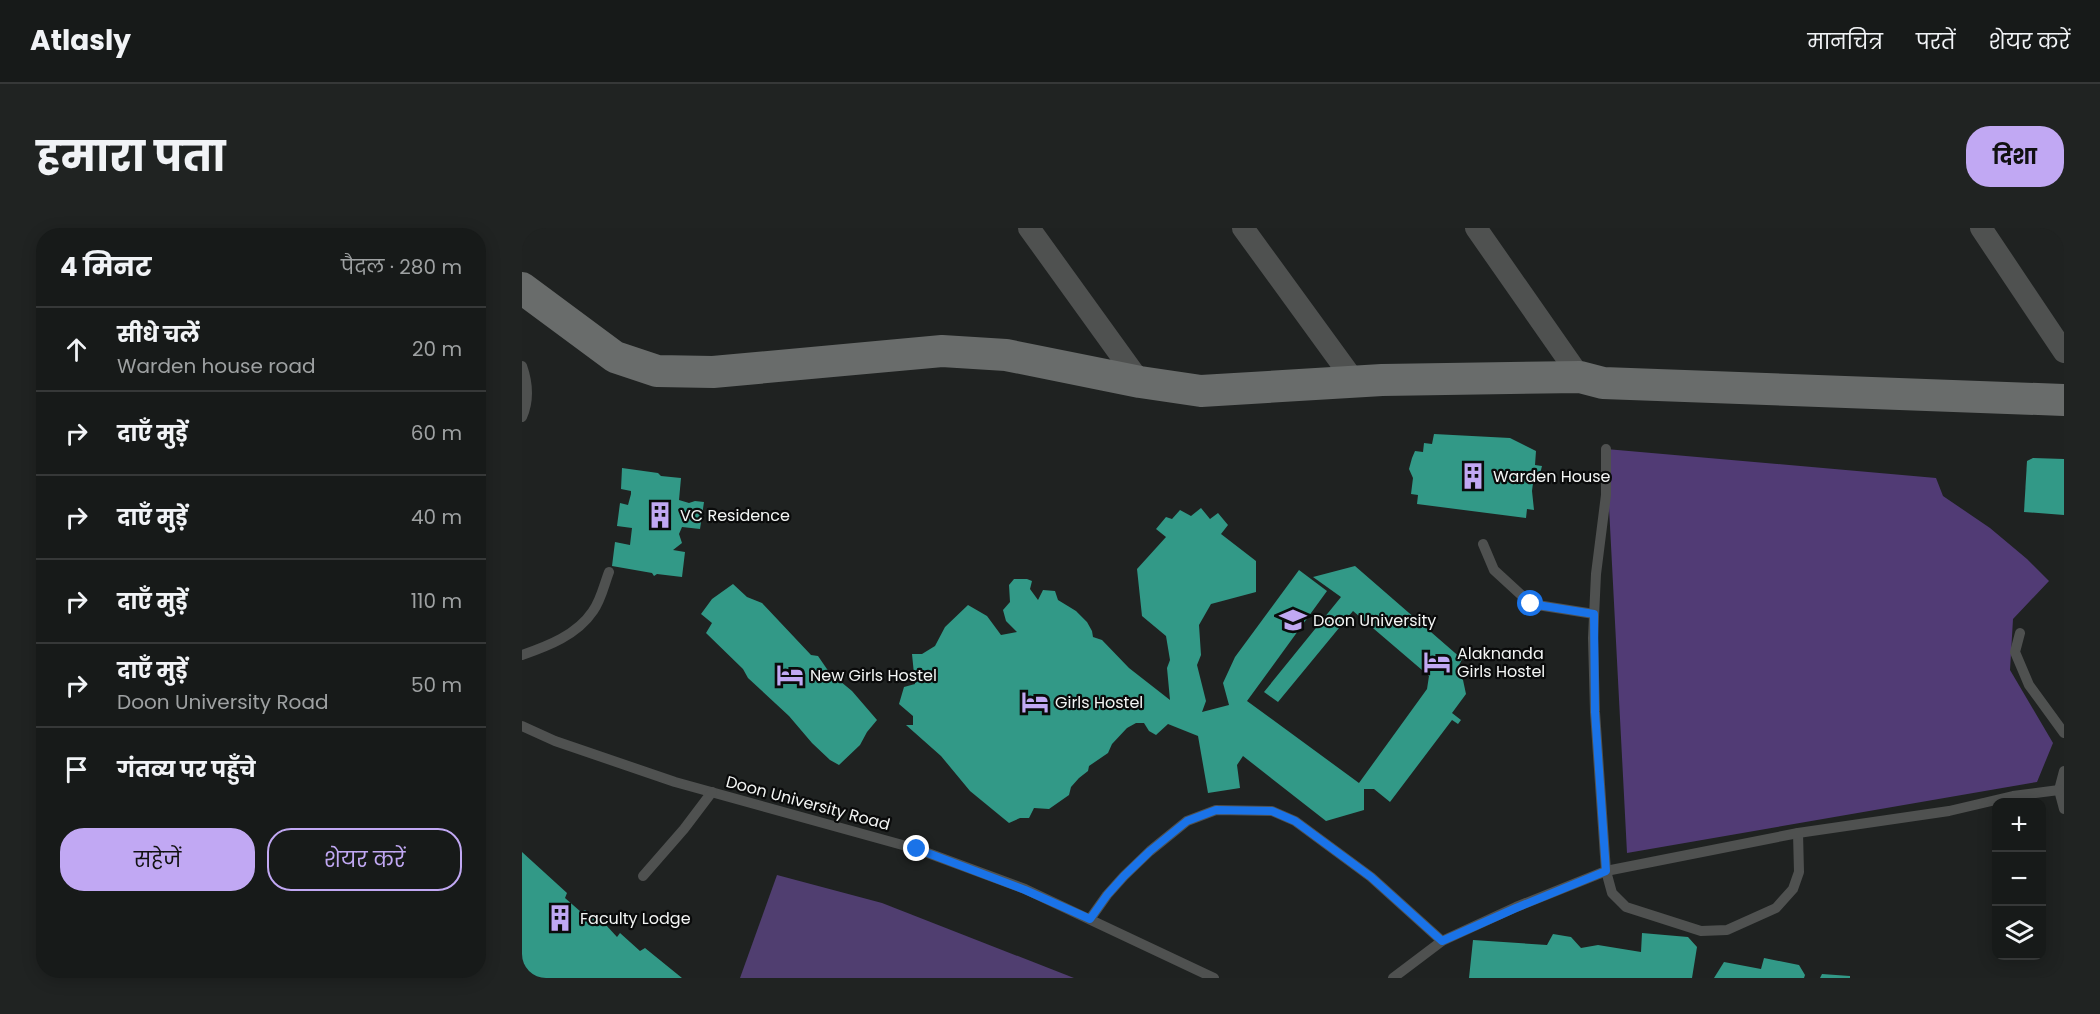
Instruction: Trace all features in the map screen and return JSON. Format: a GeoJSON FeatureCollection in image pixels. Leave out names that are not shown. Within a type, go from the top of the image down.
{"type":"FeatureCollection","features":[{"type":"Feature","properties":{"kind":"main road"},"geometry":{"type":"LineString","coordinates":[[522,288],[615,357],[657,371],[713,372],[942,351],[1006,355],[1140,382],[1201,391],[1383,380],[1580,377],[1603,383],[2064,400]]}},
{"type":"Feature","properties":{"kind":"street"},"geometry":{"type":"LineString","coordinates":[[1029,228],[1140,382]]}},
{"type":"Feature","properties":{"kind":"street"},"geometry":{"type":"LineString","coordinates":[[1243,228],[1355,382]]}},
{"type":"Feature","properties":{"kind":"street"},"geometry":{"type":"LineString","coordinates":[[1476,228],[1580,377]]}},
{"type":"Feature","properties":{"kind":"street"},"geometry":{"type":"LineString","coordinates":[[1981,228],[2064,352]]}},
{"type":"Feature","properties":{"kind":"lane"},"geometry":{"type":"LineString","coordinates":[[522,366],[527,392],[522,417]]}},
{"type":"Feature","properties":{"kind":"lane"},"geometry":{"type":"LineString","coordinates":[[1606,449],[1606,495],[1596,574],[1594,614],[1595,712],[1606,871],[1612,893],[1626,907],[1701,932],[1727,930],[1776,908],[1793,889],[1799,872],[1798,833]]}},
{"type":"Feature","properties":{"kind":"lane"},"geometry":{"type":"LineString","coordinates":[[1483,544],[1494,570],[1531,604],[1594,614]]}},
{"type":"Feature","properties":{"kind":"lane"},"geometry":{"type":"LineString","coordinates":[[522,655],[551,645],[585,621],[595,609],[609,572]]}},
{"type":"Feature","properties":{"kind":"lane"},"geometry":{"type":"LineString","coordinates":[[2020,633],[2015,652],[2029,685],[2064,733]]}},
{"type":"Feature","properties":{"kind":"lane","name":"Doon University Road"},"geometry":{"type":"LineString","coordinates":[[522,726],[565,744],[675,782],[917,849],[1025,890],[1214,978]]}},
{"type":"Feature","properties":{"kind":"lane"},"geometry":{"type":"LineString","coordinates":[[2064,771],[2059,790],[2064,808]]}},
{"type":"Feature","properties":{"kind":"lane"},"geometry":{"type":"LineString","coordinates":[[1393,978],[1442,941],[1606,871],[1798,833],[1949,811],[2013,796],[2059,790]]}},
{"type":"Feature","properties":{"kind":"lane"},"geometry":{"type":"LineString","coordinates":[[643,876],[684,829],[712,792]]}},
{"type":"Feature","properties":{"kind":"lane"},"geometry":{"type":"LineString","coordinates":[[1090,919],[1124,876],[1187,821],[1216,810],[1272,811],[1295,821],[1371,877],[1442,941]]}},
{"type":"Feature","properties":{"kind":"shaded area"},"geometry":{"type":"Polygon","coordinates":[[[1606,449],[1936,478],[1943,496],[1990,528],[2049,581],[2013,619],[2010,670],[2053,743],[2037,782],[1627,853],[1606,449]]]}},
{"type":"Feature","properties":{"kind":"shaded area"},"geometry":{"type":"Polygon","coordinates":[[[777,875],[882,903],[1074,978],[740,978],[777,875]]]}},
{"type":"Feature","properties":{"kind":"building","name":"Warden House"},"geometry":{"type":"Polygon","coordinates":[[[1434,434],[1510,438],[1536,451],[1535,465],[1542,466],[1540,474],[1534,475],[1532,491],[1534,510],[1527,509],[1526,518],[1417,504],[1418,495],[1411,494],[1413,478],[1409,469],[1415,451],[1423,452],[1424,443],[1432,444],[1434,434]]]}},
{"type":"Feature","properties":{"kind":"building"},"geometry":{"type":"Polygon","coordinates":[[[2033,458],[2064,459],[2064,515],[2024,512],[2027,461],[2033,458]]]}},
{"type":"Feature","properties":{"kind":"building","name":"VC Residence"},"geometry":{"type":"Polygon","coordinates":[[[622,468],[681,478],[679,500],[689,503],[704,502],[700,529],[682,527],[679,534],[682,543],[673,550],[685,552],[682,577],[657,574],[654,576],[652,573],[612,566],[615,542],[630,545],[632,528],[617,526],[620,503],[628,505],[631,494],[631,491],[621,489],[622,468]]]}},
{"type":"Feature","properties":{"kind":"building"},"geometry":{"type":"Polygon","coordinates":[[[1201,508],[1210,519],[1218,513],[1228,525],[1221,534],[1256,561],[1256,592],[1211,604],[1199,625],[1201,655],[1197,665],[1206,701],[1202,712],[1229,705],[1223,683],[1235,657],[1299,570],[1327,591],[1247,701],[1359,783],[1427,689],[1429,676],[1353,611],[1278,702],[1264,692],[1341,597],[1313,577],[1355,566],[1462,659],[1456,672],[1463,680],[1466,694],[1452,713],[1461,720],[1458,724],[1452,720],[1390,802],[1374,789],[1364,789],[1364,810],[1326,821],[1243,756],[1237,765],[1240,788],[1208,793],[1198,736],[1168,724],[1156,735],[1149,731],[1144,723],[1136,723],[1127,728],[1112,744],[1108,753],[1089,766],[1088,771],[1071,787],[1069,795],[1049,809],[1034,808],[1029,818],[1020,818],[1009,823],[970,791],[941,756],[906,725],[913,725],[913,716],[899,704],[904,687],[915,684],[912,654],[922,654],[935,646],[945,627],[968,605],[987,616],[1001,635],[1017,632],[1006,621],[1003,610],[1010,602],[1009,585],[1014,579],[1027,579],[1032,581],[1030,589],[1038,600],[1043,590],[1055,591],[1058,600],[1076,611],[1087,622],[1093,637],[1102,640],[1129,668],[1170,700],[1167,668],[1170,660],[1166,636],[1142,616],[1137,569],[1166,537],[1156,529],[1166,517],[1172,519],[1180,510],[1191,516],[1201,508]]]}},
{"type":"Feature","properties":{"kind":"building","name":"New Girls Hostel"},"geometry":{"type":"Polygon","coordinates":[[[733,584],[747,597],[762,603],[811,655],[818,656],[829,672],[852,691],[877,720],[860,745],[839,765],[830,760],[812,743],[789,716],[748,678],[743,669],[706,633],[712,623],[701,614],[712,599],[733,584]]]}},
{"type":"Feature","properties":{"kind":"building","name":"Faculty Lodge"},"geometry":{"type":"Polygon","coordinates":[[[522,852],[567,893],[565,898],[581,912],[585,910],[606,925],[617,937],[620,933],[640,951],[645,948],[682,978],[522,978],[522,852]]]}},
{"type":"Feature","properties":{"kind":"building"},"geometry":{"type":"Polygon","coordinates":[[[1642,933],[1688,937],[1697,947],[1692,978],[1469,978],[1473,940],[1547,945],[1553,934],[1571,937],[1581,948],[1598,945],[1641,952],[1642,933]]]}},
{"type":"Feature","properties":{"kind":"building"},"geometry":{"type":"Polygon","coordinates":[[[1764,958],[1799,965],[1805,975],[1804,978],[1714,978],[1724,962],[1761,969],[1764,958]]]}},
{"type":"Feature","properties":{"kind":"building"},"geometry":{"type":"Polygon","coordinates":[[[1822,974],[1850,976],[1850,978],[1820,978],[1822,974]]]}},
{"type":"Feature","properties":{"kind":"place","name":"Warden House"},"geometry":{"type":"Point","coordinates":[1473,476]}},
{"type":"Feature","properties":{"kind":"place","name":"VC Residence"},"geometry":{"type":"Point","coordinates":[660,515]}},
{"type":"Feature","properties":{"kind":"place","name":"Doon University"},"geometry":{"type":"Point","coordinates":[1293,620]}},
{"type":"Feature","properties":{"kind":"place","name":"Alaknanda Girls Hostel"},"geometry":{"type":"Point","coordinates":[1437,662]}},
{"type":"Feature","properties":{"kind":"place","name":"New Girls Hostel"},"geometry":{"type":"Point","coordinates":[790,675]}},
{"type":"Feature","properties":{"kind":"place","name":"Girls Hostel"},"geometry":{"type":"Point","coordinates":[1035,702]}},
{"type":"Feature","properties":{"kind":"place","name":"Faculty Lodge"},"geometry":{"type":"Point","coordinates":[560,918]}},
{"type":"Feature","properties":{"kind":"route"},"geometry":{"type":"LineString","coordinates":[[917,849],[1025,890],[1090,919],[1124,876],[1187,821],[1216,810],[1272,811],[1295,821],[1371,877],[1442,941],[1606,871],[1595,712],[1594,614],[1531,604]]}}]}
